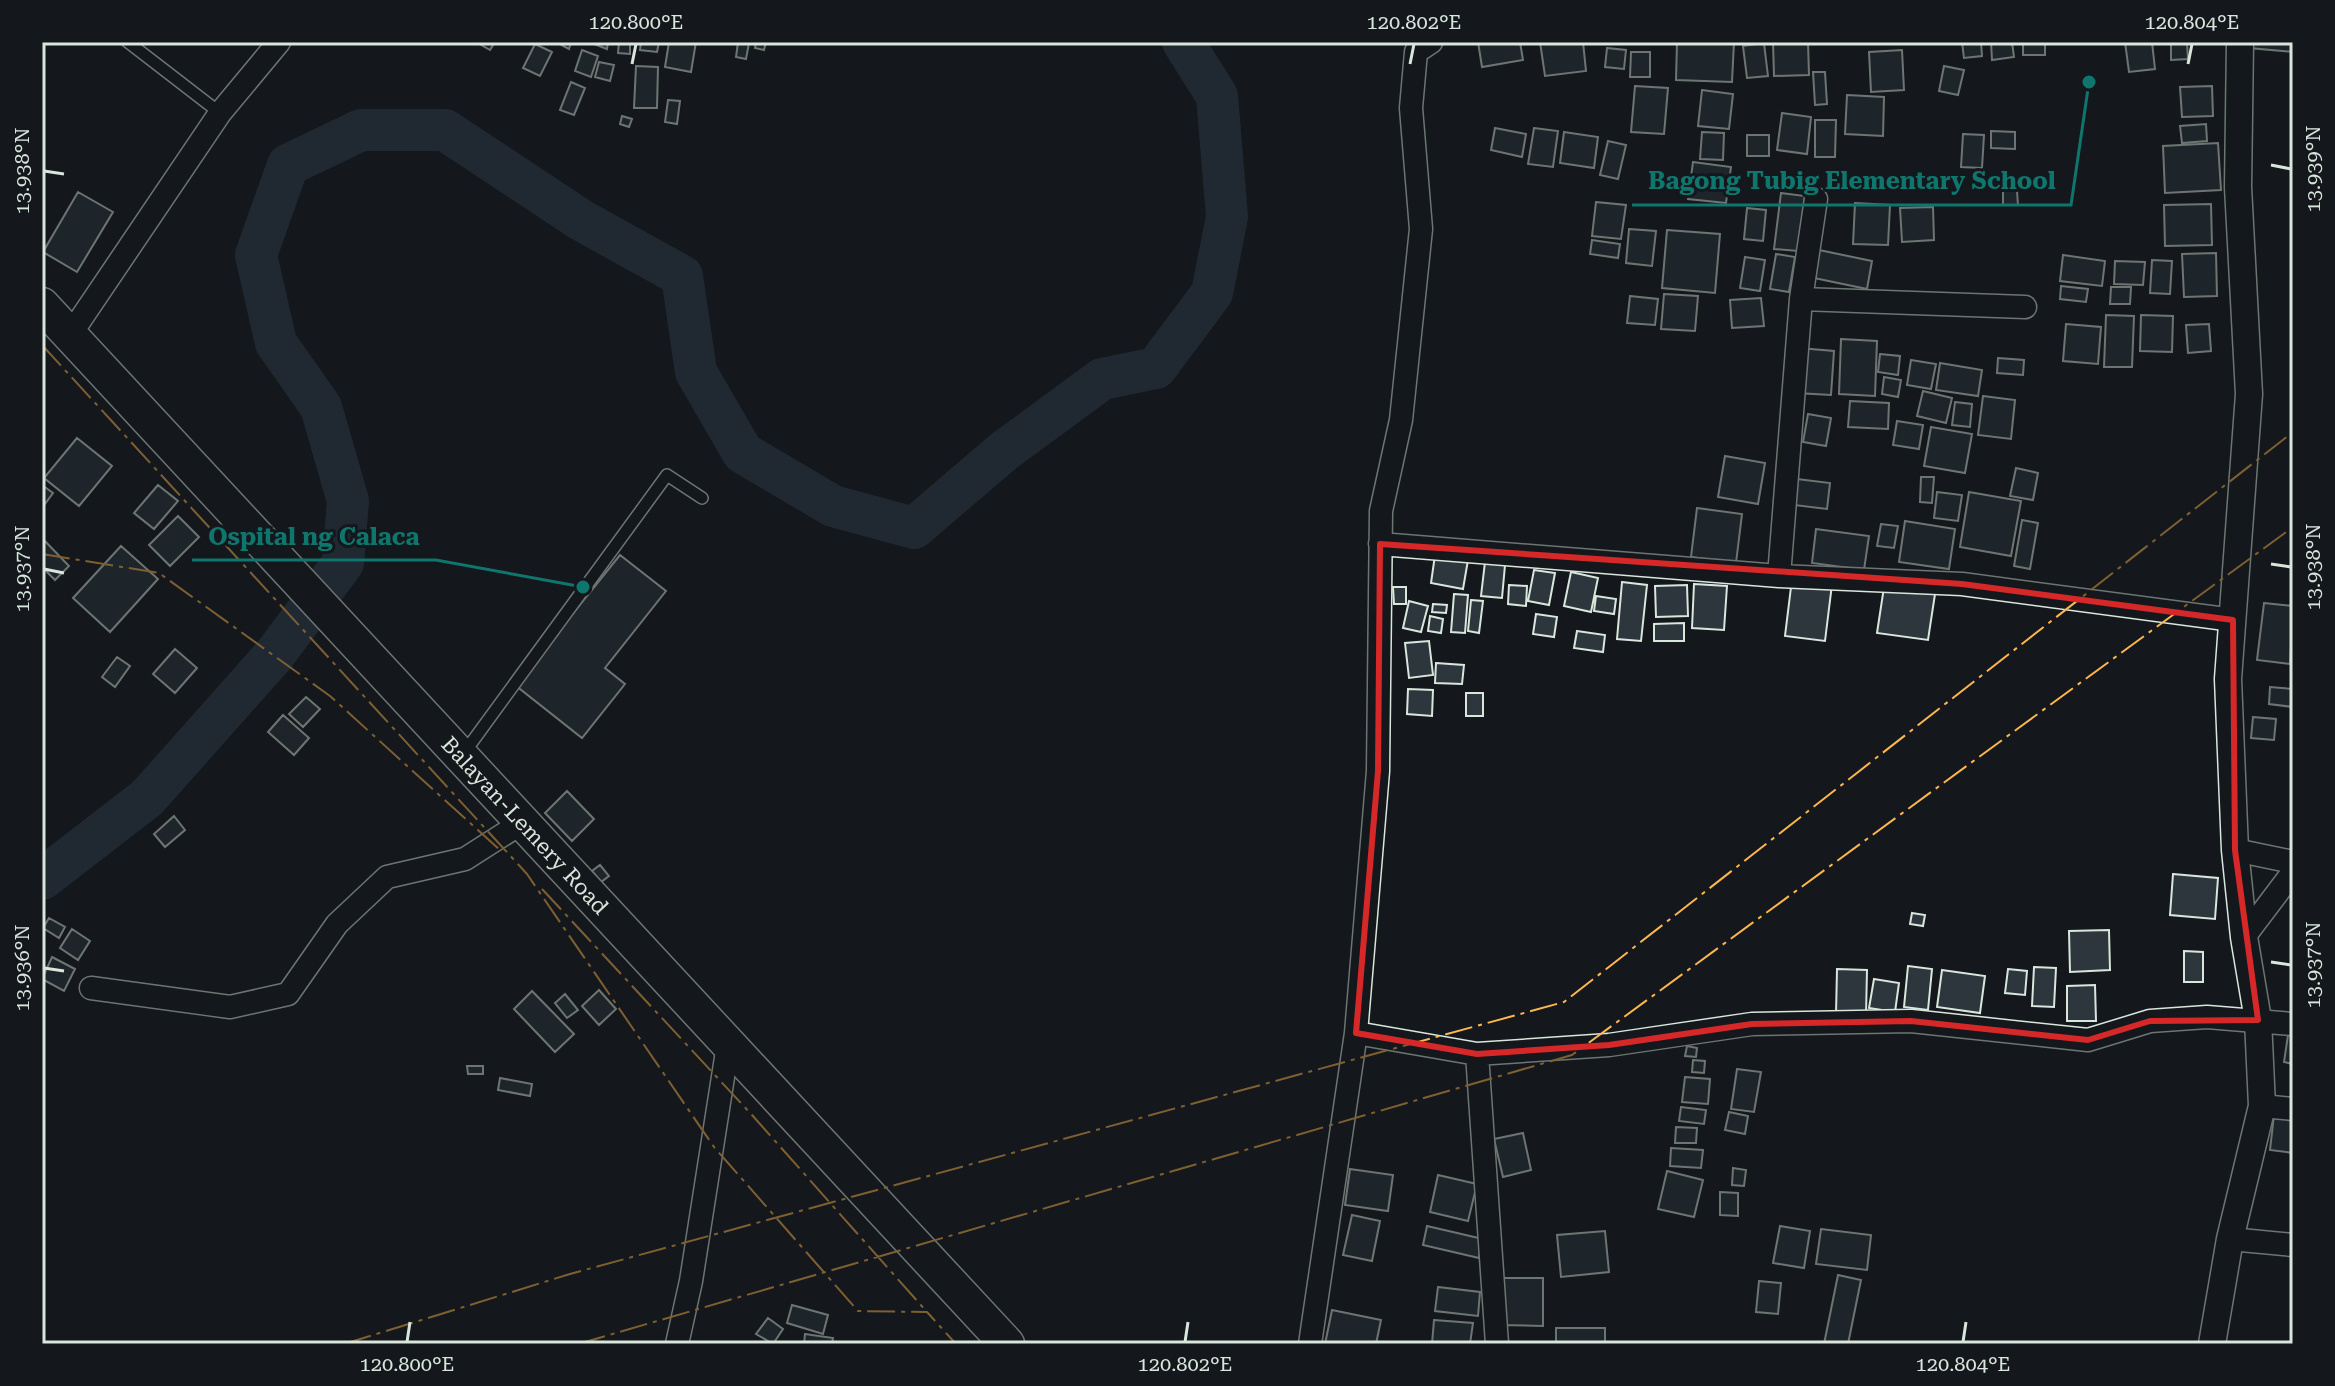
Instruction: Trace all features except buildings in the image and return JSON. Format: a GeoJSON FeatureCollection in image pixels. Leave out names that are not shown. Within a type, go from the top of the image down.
{"type":"FeatureCollection","features":[{"type":"Feature","properties":{"kind":"main road","name":"Balayan-Lemery Road"},"geometry":{"type":"LineString","coordinates":[[42,305],[1007,1344]]}},
{"type":"Feature","properties":{"kind":"street"},"geometry":{"type":"LineString","coordinates":[[70,335],[220,113],[279,42]]}},
{"type":"Feature","properties":{"kind":"street"},"geometry":{"type":"LineString","coordinates":[[1310,1344],[1356,1033],[1378,771],[1381,511],[1401,420],[1421,229],[1411,108],[1416,52],[1431,42]]}},
{"type":"Feature","properties":{"kind":"street"},"geometry":{"type":"LineString","coordinates":[[2212,1344],[2230,1239],[2262,1106],[2258,1020],[2244,937],[2235,850],[2228,679],[2249,394],[2238,187],[2240,42]]}},
{"type":"Feature","properties":{"kind":"street"},"geometry":{"type":"LineString","coordinates":[[1779,576],[1801,299],[1816,199]]}},
{"type":"Feature","properties":{"kind":"street"},"geometry":{"type":"LineString","coordinates":[[1801,299],[2025,307]]}},
{"type":"Feature","properties":{"kind":"street"},"geometry":{"type":"LineString","coordinates":[[1380,544],[1779,576],[1962,584],[2233,620]]}},
{"type":"Feature","properties":{"kind":"street"},"geometry":{"type":"LineString","coordinates":[[91,988],[230,1007],[288,994],[337,924],[387,877],[465,859],[523,822]]}},
{"type":"Feature","properties":{"kind":"street"},"geometry":{"type":"LineString","coordinates":[[2235,850],[2293,862]]}},
{"type":"Feature","properties":{"kind":"street"},"geometry":{"type":"LineString","coordinates":[[2244,937],[2293,872]]}},
{"type":"Feature","properties":{"kind":"street"},"geometry":{"type":"LineString","coordinates":[[1356,1033],[1477,1054],[1609,1045],[1752,1024],[1911,1021],[2088,1040],[2150,1021],[2207,1017],[2293,1024]]}},
{"type":"Feature","properties":{"kind":"street"},"geometry":{"type":"LineString","coordinates":[[677,1344],[691,1281],[728,1045]]}},
{"type":"Feature","properties":{"kind":"street"},"geometry":{"type":"LineString","coordinates":[[1477,1054],[1497,1344]]}},
{"type":"Feature","properties":{"kind":"street"},"geometry":{"type":"LineString","coordinates":[[2262,1106],[2293,1109]]}},
{"type":"Feature","properties":{"kind":"street"},"geometry":{"type":"LineString","coordinates":[[2230,1239],[2293,1245]]}},
{"type":"Feature","properties":{"kind":"lane"},"geometry":{"type":"LineString","coordinates":[[128,42],[220,113]]}},
{"type":"Feature","properties":{"kind":"lane"},"geometry":{"type":"LineString","coordinates":[[461,757],[667,475],[702,498]]}},
{"type":"Feature","properties":{"kind":"highlighted area"},"geometry":{"type":"Polygon","coordinates":[[[1380,544],[1962,584],[2233,620],[2235,850],[2258,1020],[2150,1021],[2088,1040],[1911,1021],[1752,1024],[1609,1045],[1477,1054],[1356,1033],[1378,771],[1380,544]]]}},
{"type":"Feature","properties":{"kind":"waterway"},"geometry":{"type":"LineString","coordinates":[[42,879],[147,798],[275,654],[343,563],[348,501],[321,407],[276,343],[256,255],[288,165],[361,130],[445,130],[581,220],[682,276],[696,372],[743,453],[833,506],[914,528],[1004,451],[1102,379],[1156,368],[1212,293],[1227,217],[1217,96],[1183,42]]}},
{"type":"Feature","properties":{"kind":"power"},"geometry":{"type":"LineString","coordinates":[[42,345],[527,874],[714,1147],[858,1311],[927,1312],[956,1344]]}},
{"type":"Feature","properties":{"kind":"power"},"geometry":{"type":"LineString","coordinates":[[344,1344],[570,1274],[1564,1002],[2293,432]]}},
{"type":"Feature","properties":{"kind":"power"},"geometry":{"type":"LineString","coordinates":[[578,1344],[1572,1055],[2293,527]]}},
{"type":"Feature","properties":{"kind":"power"},"geometry":{"type":"LineString","coordinates":[[42,554],[159,573],[330,696],[501,851]]}},
{"type":"Feature","properties":{"kind":"power"},"geometry":{"type":"LineString","coordinates":[[542,889],[752,1115],[927,1312]]}},
{"type":"Feature","properties":{"kind":"place","name":"Bagong Tubig Elementary School"},"geometry":{"type":"Point","coordinates":[2089,82]}},
{"type":"Feature","properties":{"kind":"place","name":"Ospital ng Calaca"},"geometry":{"type":"Point","coordinates":[583,587]}}]}
